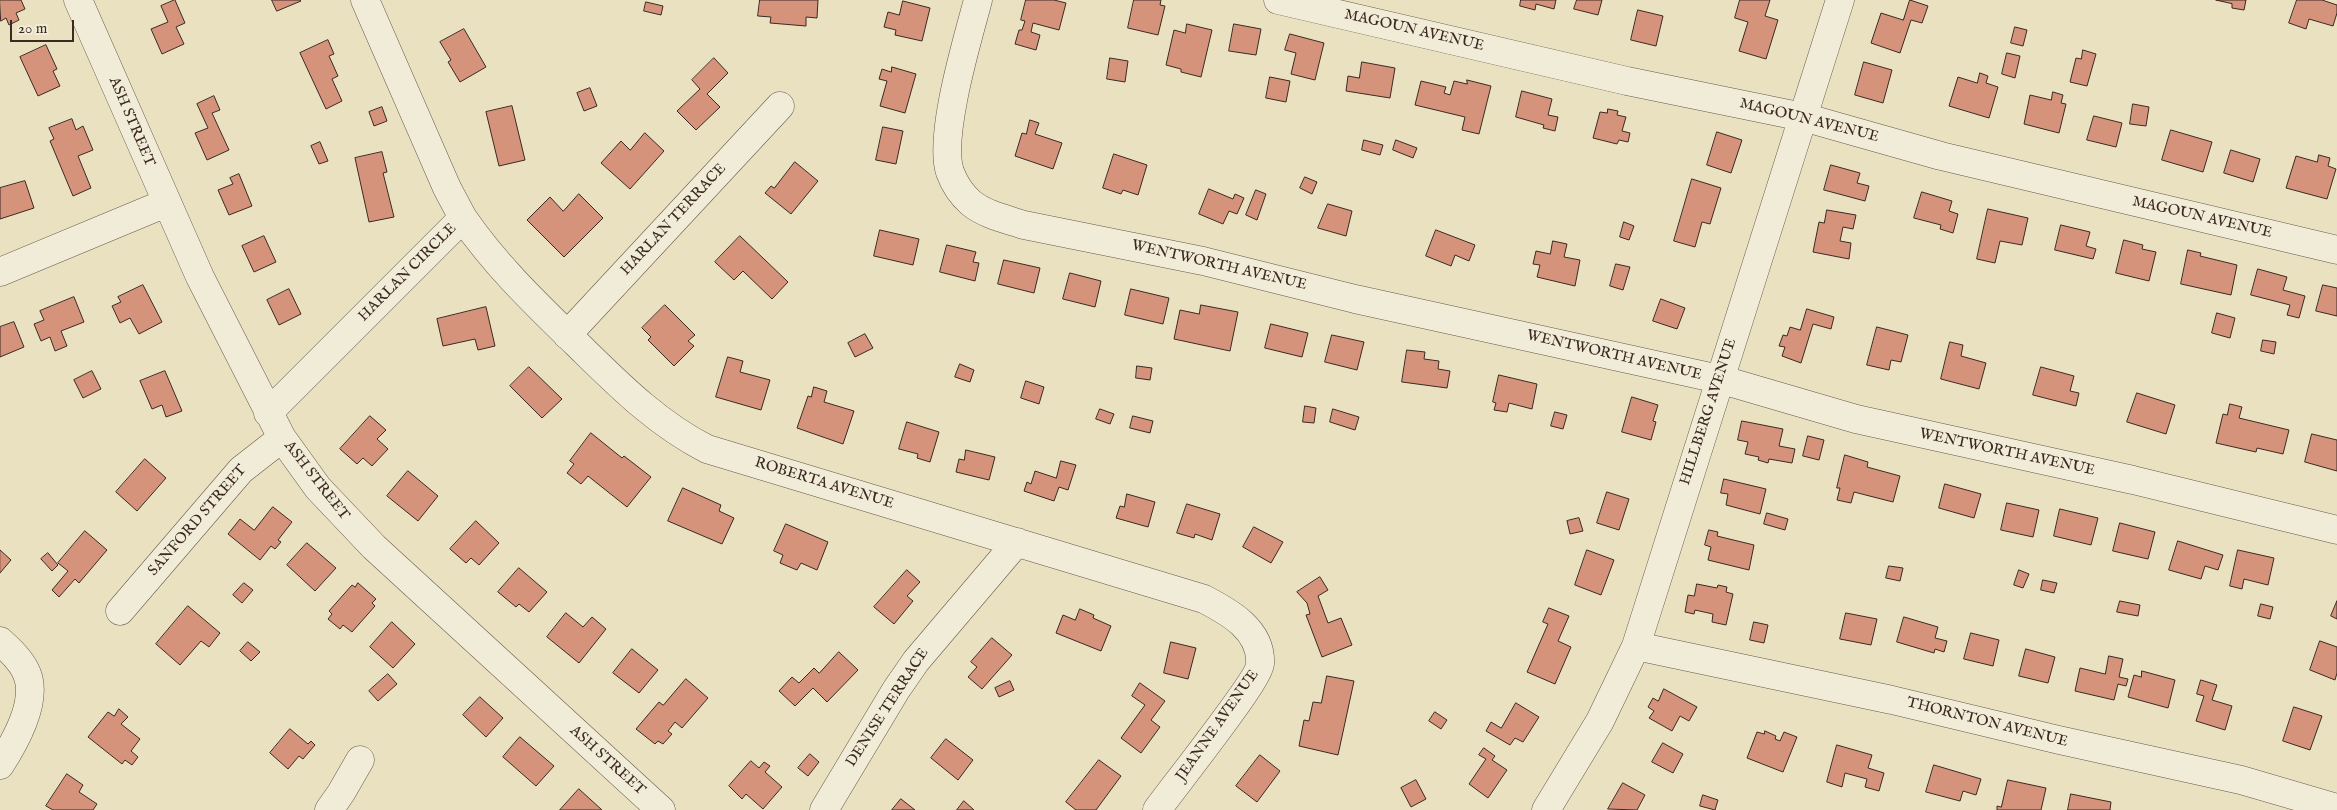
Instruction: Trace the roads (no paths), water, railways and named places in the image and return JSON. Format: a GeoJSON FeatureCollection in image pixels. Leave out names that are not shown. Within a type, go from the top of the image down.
{"type":"FeatureCollection","features":[{"type":"Feature","properties":{"kind":"street","name":"ASH STREET"},"geometry":{"type":"LineString","coordinates":[[78,0],[166,203],[211,299],[282,438],[318,488],[374,547],[661,810]]}},
{"type":"Feature","properties":{"kind":"street","name":"HARLAN CIRCLE"},"geometry":{"type":"LineString","coordinates":[[268,413],[462,218],[447,188],[365,0]]}},
{"type":"Feature","properties":{"kind":"street","name":"WENTWORTH AVENUE"},"geometry":{"type":"LineString","coordinates":[[978,0],[956,91],[950,126],[948,157],[950,171],[957,186],[978,208],[1024,225],[1204,261],[1355,299],[1719,379],[1856,419],[2133,480],[2337,530]]}},
{"type":"Feature","properties":{"kind":"street","name":"MAGOUN AVENUE"},"geometry":{"type":"LineString","coordinates":[[1278,0],[1627,81],[1803,117],[1940,156],[2337,250]]}},
{"type":"Feature","properties":{"kind":"street","name":"HILLBERG AVENUE"},"geometry":{"type":"LineString","coordinates":[[1546,810],[1600,721],[1636,646],[1840,0]]}},
{"type":"Feature","properties":{"kind":"street","name":"HARLAN TERRACE"},"geometry":{"type":"LineString","coordinates":[[567,335],[780,106]]}},
{"type":"Feature","properties":{"kind":"street"},"geometry":{"type":"LineString","coordinates":[[0,272],[166,203]]}},
{"type":"Feature","properties":{"kind":"street","name":"ROBERTA AVENUE"},"geometry":{"type":"LineString","coordinates":[[462,218],[513,282],[640,404],[671,429],[707,449],[1204,599],[1229,612],[1246,627],[1252,637]]}},
{"type":"Feature","properties":{"kind":"street","name":"SANFORD STREET"},"geometry":{"type":"LineString","coordinates":[[120,611],[241,470],[282,438]]}},
{"type":"Feature","properties":{"kind":"street","name":"DENISE TERRACE"},"geometry":{"type":"LineString","coordinates":[[824,810],[896,690],[916,661],[1017,542]]}},
{"type":"Feature","properties":{"kind":"street","name":"JEANNE AVENUE"},"geometry":{"type":"LineString","coordinates":[[1157,810],[1255,677],[1260,666],[1259,656],[1252,637]]}},
{"type":"Feature","properties":{"kind":"street"},"geometry":{"type":"LineString","coordinates":[[0,641],[21,663],[28,675],[30,688],[26,715],[20,731],[0,765]]}},
{"type":"Feature","properties":{"kind":"street","name":"THORNTON AVENUE"},"geometry":{"type":"LineString","coordinates":[[1636,646],[1892,700],[2059,740],[2241,780],[2337,808]]}},
{"type":"Feature","properties":{"kind":"street"},"geometry":{"type":"LineString","coordinates":[[329,810],[360,760]]}}]}
